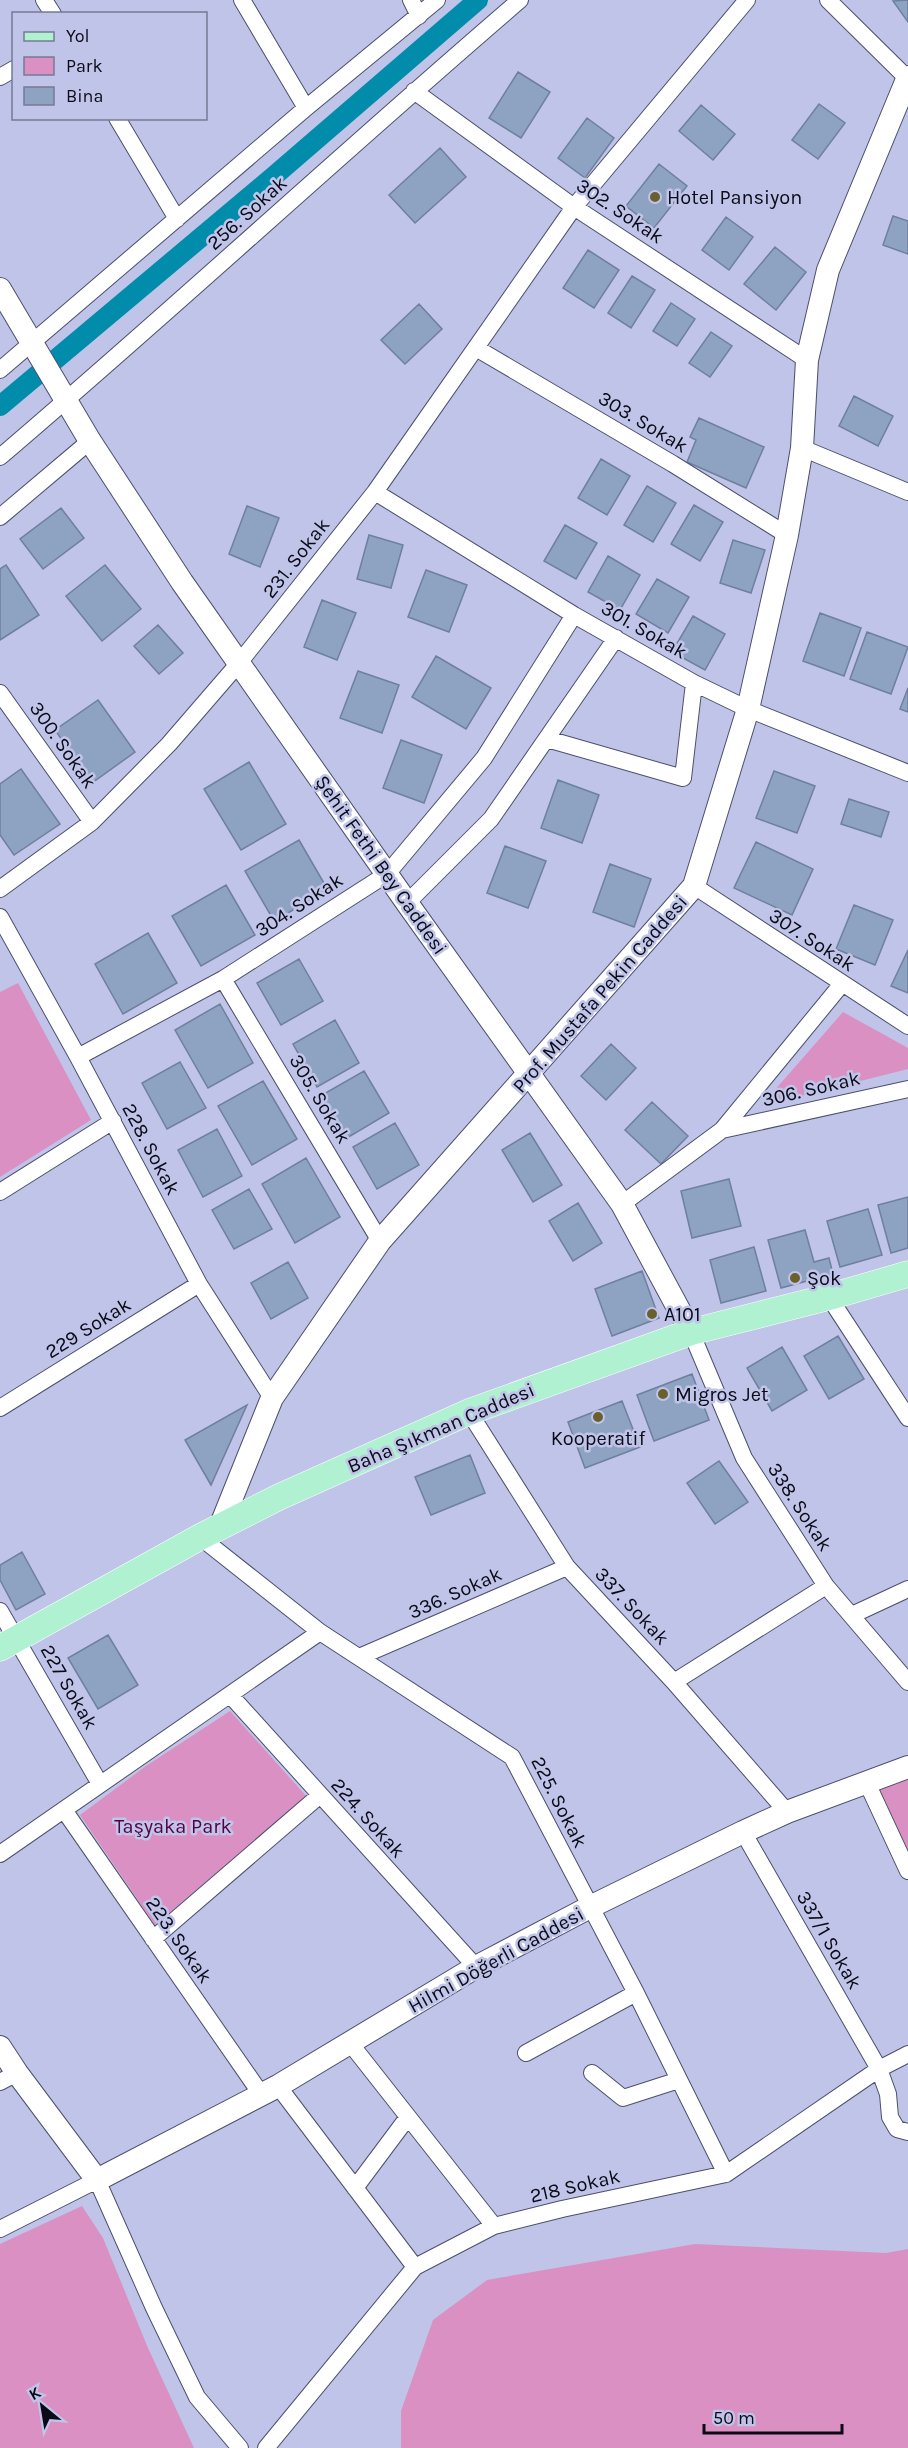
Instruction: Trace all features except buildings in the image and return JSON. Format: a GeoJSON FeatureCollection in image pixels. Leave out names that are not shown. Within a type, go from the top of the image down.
{"type":"FeatureCollection","features":[{"type":"Feature","properties":{"kind":"main road","name":"Baha Şıkman Caddesi"},"geometry":{"type":"LineString","coordinates":[[8,1643],[210,1532],[279,1497],[469,1412],[691,1332],[830,1297],[908,1274]]}},
{"type":"Feature","properties":{"kind":"street"},"geometry":{"type":"LineString","coordinates":[[242,0],[306,108]]}},
{"type":"Feature","properties":{"kind":"street"},"geometry":{"type":"LineString","coordinates":[[411,0],[419,16]]}},
{"type":"Feature","properties":{"kind":"street","name":"256. Sokak"},"geometry":{"type":"LineString","coordinates":[[0,370],[306,108],[437,0]]}},
{"type":"Feature","properties":{"kind":"street","name":"256. Sokak"},"geometry":{"type":"LineString","coordinates":[[0,457],[520,0]]}},
{"type":"Feature","properties":{"kind":"street","name":"231. Sokak"},"geometry":{"type":"LineString","coordinates":[[0,888],[92,822],[169,744],[239,663],[375,492],[574,207],[747,0]]}},
{"type":"Feature","properties":{"kind":"street"},"geometry":{"type":"LineString","coordinates":[[828,0],[907,78]]}},
{"type":"Feature","properties":{"kind":"street","name":"Prof. Mustafa Pekin Caddesi"},"geometry":{"type":"LineString","coordinates":[[210,1532],[272,1398],[381,1241],[694,886],[748,709],[787,535],[802,448],[807,360],[828,270],[907,78]]}},
{"type":"Feature","properties":{"kind":"street","name":"302. Sokak"},"geometry":{"type":"LineString","coordinates":[[414,91],[574,207],[807,360]]}},
{"type":"Feature","properties":{"kind":"street"},"geometry":{"type":"LineString","coordinates":[[118,120],[177,219]]}},
{"type":"Feature","properties":{"kind":"street","name":"Şehit Fethi Bey Caddesi"},"geometry":{"type":"LineString","coordinates":[[0,289],[90,441],[182,582],[622,1204],[691,1332]]}},
{"type":"Feature","properties":{"kind":"street","name":"303. Sokak"},"geometry":{"type":"LineString","coordinates":[[476,348],[673,464],[787,535]]}},
{"type":"Feature","properties":{"kind":"street"},"geometry":{"type":"LineString","coordinates":[[0,516],[90,441]]}},
{"type":"Feature","properties":{"kind":"street"},"geometry":{"type":"LineString","coordinates":[[802,448],[908,492]]}},
{"type":"Feature","properties":{"kind":"street","name":"301. Sokak"},"geometry":{"type":"LineString","coordinates":[[375,492],[574,615],[694,683],[748,709],[908,773]]}},
{"type":"Feature","properties":{"kind":"street","name":"304. Sokak"},"geometry":{"type":"LineString","coordinates":[[78,1057],[223,979],[387,874],[484,758],[574,615]]}},
{"type":"Feature","properties":{"kind":"street"},"geometry":{"type":"LineString","coordinates":[[407,903],[491,819],[616,638]]}},
{"type":"Feature","properties":{"kind":"street"},"geometry":{"type":"LineString","coordinates":[[547,739],[683,778],[694,683]]}},
{"type":"Feature","properties":{"kind":"street","name":"300. Sokak"},"geometry":{"type":"LineString","coordinates":[[0,693],[92,822]]}},
{"type":"Feature","properties":{"kind":"street","name":"307. Sokak"},"geometry":{"type":"LineString","coordinates":[[694,886],[841,985],[908,1026]]}},
{"type":"Feature","properties":{"kind":"street","name":"228. Sokak"},"geometry":{"type":"LineString","coordinates":[[0,917],[78,1057],[199,1284],[272,1398]]}},
{"type":"Feature","properties":{"kind":"street","name":"305. Sokak"},"geometry":{"type":"LineString","coordinates":[[223,979],[381,1241]]}},
{"type":"Feature","properties":{"kind":"street"},"geometry":{"type":"LineString","coordinates":[[622,1204],[722,1130],[841,985]]}},
{"type":"Feature","properties":{"kind":"street","name":"306. Sokak"},"geometry":{"type":"LineString","coordinates":[[722,1130],[908,1089]]}},
{"type":"Feature","properties":{"kind":"street"},"geometry":{"type":"LineString","coordinates":[[0,1192],[112,1121]]}},
{"type":"Feature","properties":{"kind":"street","name":"229 Sokak"},"geometry":{"type":"LineString","coordinates":[[0,1408],[199,1284]]}},
{"type":"Feature","properties":{"kind":"street"},"geometry":{"type":"LineString","coordinates":[[830,1297],[908,1418]]}},
{"type":"Feature","properties":{"kind":"street","name":"338. Sokak"},"geometry":{"type":"LineString","coordinates":[[691,1332],[744,1458],[826,1587],[908,1682]]}},
{"type":"Feature","properties":{"kind":"street","name":"337. Sokak"},"geometry":{"type":"LineString","coordinates":[[469,1412],[567,1566],[674,1682],[787,1812]]}},
{"type":"Feature","properties":{"kind":"street","name":"225. Sokak"},"geometry":{"type":"LineString","coordinates":[[210,1532],[320,1632],[512,1758],[636,1993],[726,2174]]}},
{"type":"Feature","properties":{"kind":"street","name":"336. Sokak"},"geometry":{"type":"LineString","coordinates":[[359,1657],[567,1566]]}},
{"type":"Feature","properties":{"kind":"street"},"geometry":{"type":"LineString","coordinates":[[674,1682],[826,1587]]}},
{"type":"Feature","properties":{"kind":"street"},"geometry":{"type":"LineString","coordinates":[[852,1615],[908,1589]]}},
{"type":"Feature","properties":{"kind":"street","name":"227 Sokak"},"geometry":{"type":"LineString","coordinates":[[0,1611],[8,1643],[100,1784]]}},
{"type":"Feature","properties":{"kind":"street"},"geometry":{"type":"LineString","coordinates":[[0,1854],[231,1696],[320,1632]]}},
{"type":"Feature","properties":{"kind":"street","name":"224. Sokak"},"geometry":{"type":"LineString","coordinates":[[231,1696],[476,1967]]}},
{"type":"Feature","properties":{"kind":"street","name":"Hilmi Döğerli Caddesi"},"geometry":{"type":"LineString","coordinates":[[97,2180],[269,2090],[476,1967],[590,1907],[787,1812],[908,1767]]}},
{"type":"Feature","properties":{"kind":"street"},"geometry":{"type":"LineString","coordinates":[[867,1783],[908,1871]]}},
{"type":"Feature","properties":{"kind":"street"},"geometry":{"type":"LineString","coordinates":[[153,1939],[319,1796]]}},
{"type":"Feature","properties":{"kind":"street","name":"223. Sokak"},"geometry":{"type":"LineString","coordinates":[[64,1810],[153,1939],[269,2090],[355,2188],[415,2267]]}},
{"type":"Feature","properties":{"kind":"street","name":"337/1 Sokak"},"geometry":{"type":"LineString","coordinates":[[743,1832],[879,2069]]}},
{"type":"Feature","properties":{"kind":"street"},"geometry":{"type":"LineString","coordinates":[[526,2053],[636,1993]]}},
{"type":"Feature","properties":{"kind":"street"},"geometry":{"type":"LineString","coordinates":[[350,2043],[494,2226]]}},
{"type":"Feature","properties":{"kind":"street"},"geometry":{"type":"LineString","coordinates":[[0,2047],[8,2078],[97,2180],[154,2308],[197,2397],[240,2448]]}},
{"type":"Feature","properties":{"kind":"street","name":"218 Sokak"},"geometry":{"type":"LineString","coordinates":[[266,2448],[415,2267],[494,2226],[726,2174],[879,2069],[908,2055]]}},
{"type":"Feature","properties":{"kind":"street"},"geometry":{"type":"LineString","coordinates":[[879,2069],[888,2094],[890,2117],[897,2129],[908,2132]]}},
{"type":"Feature","properties":{"kind":"street"},"geometry":{"type":"LineString","coordinates":[[592,2073],[623,2098],[679,2080]]}},
{"type":"Feature","properties":{"kind":"street"},"geometry":{"type":"LineString","coordinates":[[355,2188],[408,2117]]}},
{"type":"Feature","properties":{"kind":"street"},"geometry":{"type":"LineString","coordinates":[[2,2224],[97,2180]]}},
{"type":"Feature","properties":{"kind":"green space"},"geometry":{"type":"Polygon","coordinates":[[[18,983],[91,1120],[0,1177],[0,992],[18,983]]]}},
{"type":"Feature","properties":{"kind":"green space"},"geometry":{"type":"Polygon","coordinates":[[[843,1012],[908,1048],[908,1069],[761,1106],[843,1012]]]}},
{"type":"Feature","properties":{"kind":"green space","name":"Taşyaka Park"},"geometry":{"type":"Polygon","coordinates":[[[230,1711],[307,1797],[155,1925],[80,1815],[146,1766],[230,1711]]]}},
{"type":"Feature","properties":{"kind":"green space"},"geometry":{"type":"Polygon","coordinates":[[[908,1767],[908,1871],[867,1783],[908,1767]]]}},
{"type":"Feature","properties":{"kind":"green space"},"geometry":{"type":"Polygon","coordinates":[[[82,2206],[103,2238],[148,2348],[194,2448],[0,2448],[0,2244],[82,2206]]]}},
{"type":"Feature","properties":{"kind":"green space"},"geometry":{"type":"Polygon","coordinates":[[[695,2244],[886,2253],[908,2249],[908,2448],[401,2448],[401,2411],[433,2320],[487,2280],[695,2244]]]}},
{"type":"Feature","properties":{"kind":"waterway"},"geometry":{"type":"LineString","coordinates":[[0,406],[274,176],[478,0]]}},
{"type":"Feature","properties":{"kind":"place","name":"Hotel Pansiyon"},"geometry":{"type":"Point","coordinates":[655,197]}},
{"type":"Feature","properties":{"kind":"place","name":"Şok"},"geometry":{"type":"Point","coordinates":[795,1278]}},
{"type":"Feature","properties":{"kind":"place","name":"A101"},"geometry":{"type":"Point","coordinates":[652,1314]}},
{"type":"Feature","properties":{"kind":"place","name":"Migros Jet"},"geometry":{"type":"Point","coordinates":[663,1394]}},
{"type":"Feature","properties":{"kind":"place","name":"Kooperatif"},"geometry":{"type":"Point","coordinates":[598,1417]}}]}
